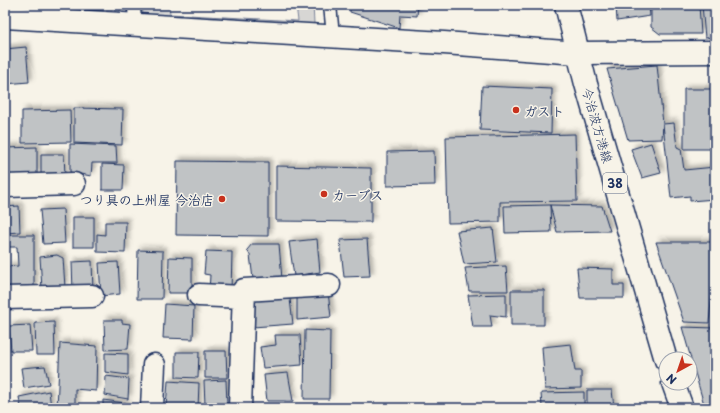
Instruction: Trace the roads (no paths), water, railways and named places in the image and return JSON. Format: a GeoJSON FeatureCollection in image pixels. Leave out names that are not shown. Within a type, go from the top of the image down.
{"type":"FeatureCollection","features":[{"type":"Feature","properties":{"kind":"street","name":"今治波方港線"},"geometry":{"type":"LineString","coordinates":[[566,5],[578,53],[663,351]]}},
{"type":"Feature","properties":{"kind":"street"},"geometry":{"type":"LineString","coordinates":[[5,17],[134,15],[333,36],[578,53],[715,52]]}},
{"type":"Feature","properties":{"kind":"street"},"geometry":{"type":"LineString","coordinates":[[5,186],[74,184]]}},
{"type":"Feature","properties":{"kind":"street"},"geometry":{"type":"LineString","coordinates":[[240,408],[244,290],[330,285]]}},
{"type":"Feature","properties":{"kind":"street"},"geometry":{"type":"LineString","coordinates":[[199,295],[243,297]]}},
{"type":"Feature","properties":{"kind":"street"},"geometry":{"type":"LineString","coordinates":[[5,298],[92,296]]}},
{"type":"Feature","properties":{"kind":"street"},"geometry":{"type":"LineString","coordinates":[[152,408],[154,365]]}},
{"type":"Feature","properties":{"kind":"lane"},"geometry":{"type":"LineString","coordinates":[[330,5],[333,36]]}},
{"type":"Feature","properties":{"kind":"place","name":"ガスト"},"geometry":{"type":"Point","coordinates":[516,110]}},
{"type":"Feature","properties":{"kind":"place","name":"カーブス"},"geometry":{"type":"Point","coordinates":[324,194]}},
{"type":"Feature","properties":{"kind":"place","name":"つり具の上州屋 今治店"},"geometry":{"type":"Point","coordinates":[222,199]}}]}
